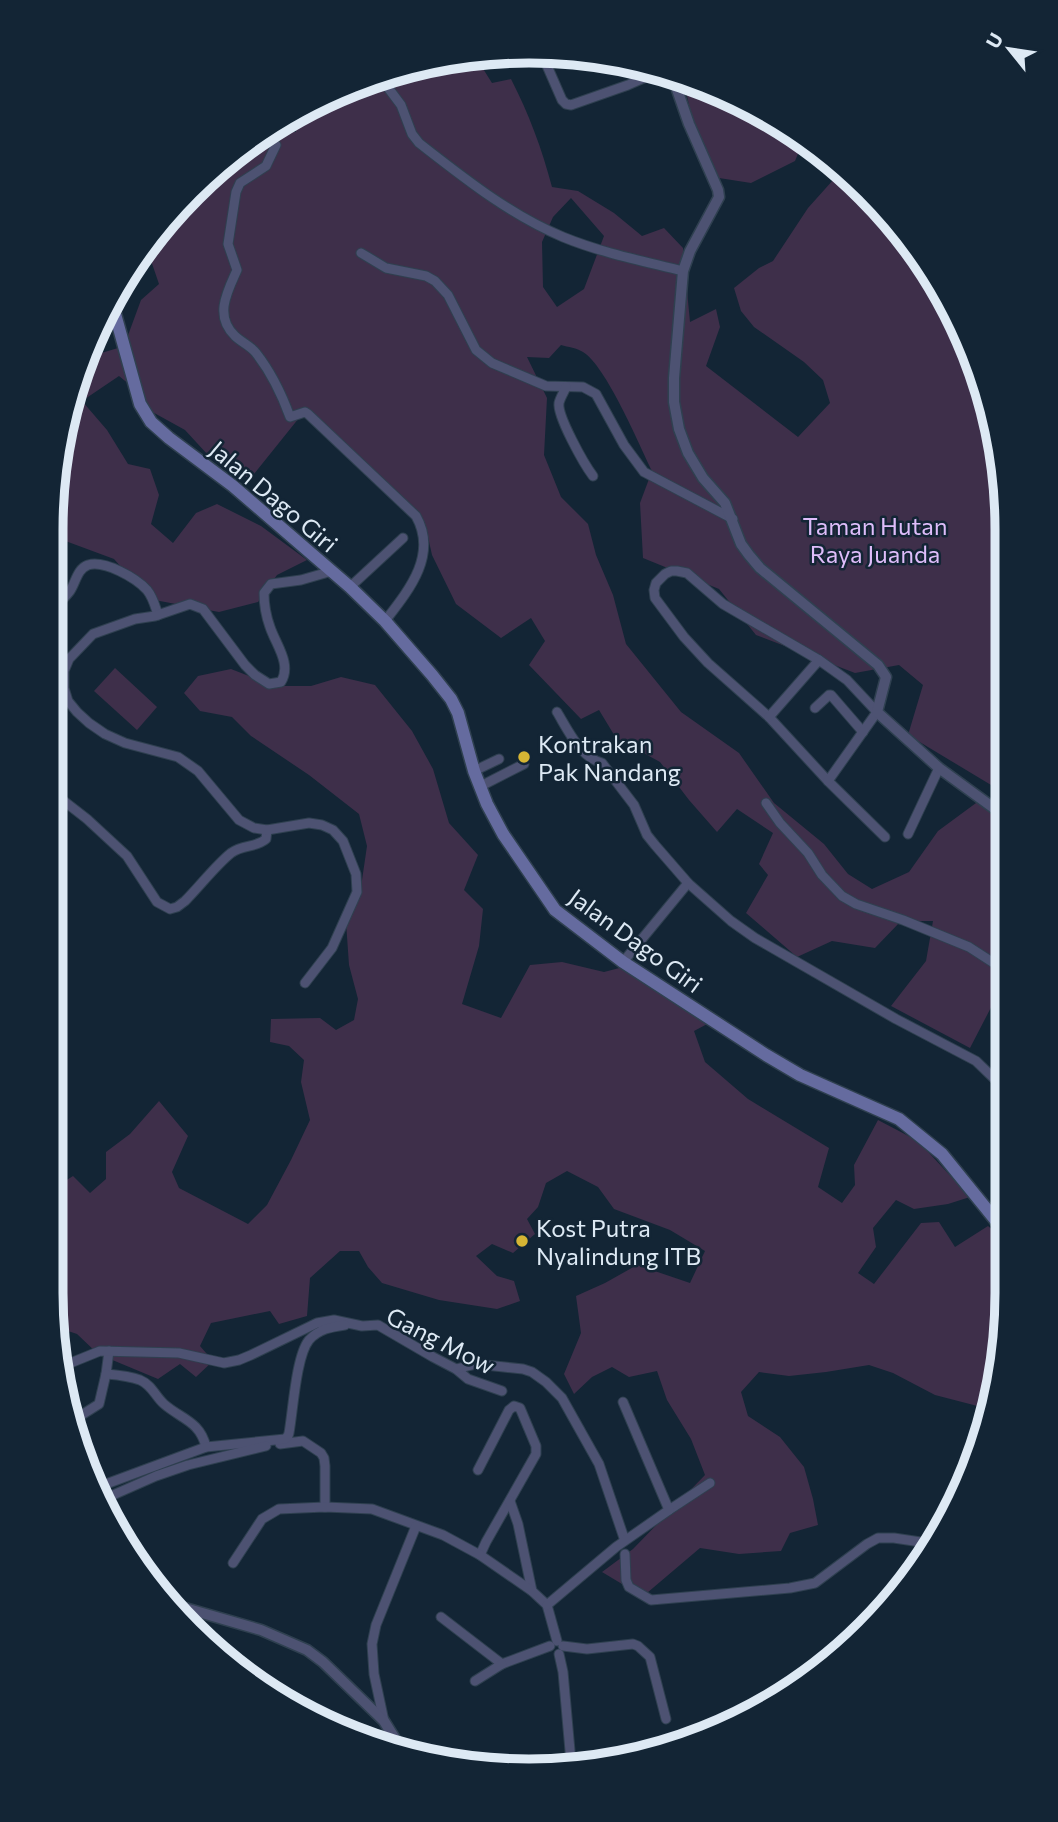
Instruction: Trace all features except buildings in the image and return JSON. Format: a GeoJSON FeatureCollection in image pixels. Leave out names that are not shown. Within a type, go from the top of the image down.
{"type":"FeatureCollection","features":[{"type":"Feature","properties":{"kind":"main road","name":"Jalan Dago Giri"},"geometry":{"type":"LineString","coordinates":[[115,315],[140,404],[151,422],[233,486],[350,587],[385,621],[451,699],[458,713],[480,787],[503,834],[555,910],[623,962],[800,1075],[900,1119],[942,1154],[995,1219]]}},
{"type":"Feature","properties":{"kind":"street"},"geometry":{"type":"LineString","coordinates":[[546,64],[562,100],[571,105],[644,78]]}},
{"type":"Feature","properties":{"kind":"street"},"geometry":{"type":"LineString","coordinates":[[387,86],[401,105],[412,134],[419,143],[475,187],[532,223],[588,246],[683,271]]}},
{"type":"Feature","properties":{"kind":"street"},"geometry":{"type":"LineString","coordinates":[[676,87],[719,197],[690,251],[683,271],[674,402],[688,453],[703,478],[725,503],[741,544],[760,568],[878,665],[886,677],[877,712],[828,780]]}},
{"type":"Feature","properties":{"kind":"street"},"geometry":{"type":"LineString","coordinates":[[276,145],[266,166],[240,183],[236,192],[228,244],[237,270],[225,296],[224,321],[237,339],[255,351],[283,397],[290,417],[305,412],[308,414],[416,516],[423,529],[424,548],[420,568],[407,594],[385,621]]}},
{"type":"Feature","properties":{"kind":"street"},"geometry":{"type":"LineString","coordinates":[[361,253],[386,268],[426,276],[435,281],[448,295],[477,350],[492,363],[546,386],[583,387],[596,394],[624,445],[644,472],[733,519]]}},
{"type":"Feature","properties":{"kind":"street"},"geometry":{"type":"LineString","coordinates":[[566,387],[558,404],[562,419],[581,460],[593,475]]}},
{"type":"Feature","properties":{"kind":"street"},"geometry":{"type":"LineString","coordinates":[[350,587],[403,538]]}},
{"type":"Feature","properties":{"kind":"street"},"geometry":{"type":"LineString","coordinates":[[63,598],[78,573],[87,565],[101,564],[117,570],[146,589],[158,615]]}},
{"type":"Feature","properties":{"kind":"street"},"geometry":{"type":"LineString","coordinates":[[306,983],[332,948],[357,892],[356,874],[343,841],[333,830],[322,825],[309,823],[267,830],[254,828],[239,820],[198,771],[178,757],[125,743],[89,723],[68,701],[64,688],[64,671],[69,659],[93,635],[190,604],[203,609],[245,665],[262,680],[269,684],[281,682],[284,678],[285,663],[265,610],[264,593],[271,584],[301,580],[332,571]]}},
{"type":"Feature","properties":{"kind":"street"},"geometry":{"type":"LineString","coordinates":[[885,837],[769,716],[708,663],[684,637],[655,598],[654,590],[660,578],[671,572],[687,573],[723,604],[819,660],[847,680],[877,712],[939,768],[995,809]]}},
{"type":"Feature","properties":{"kind":"street"},"geometry":{"type":"LineString","coordinates":[[769,716],[819,660]]}},
{"type":"Feature","properties":{"kind":"street"},"geometry":{"type":"LineString","coordinates":[[815,708],[831,695],[863,732]]}},
{"type":"Feature","properties":{"kind":"street"},"geometry":{"type":"LineString","coordinates":[[557,712],[577,745],[602,764],[634,805],[647,835],[688,883],[731,921],[755,938],[896,1019],[976,1061],[995,1079]]}},
{"type":"Feature","properties":{"kind":"street"},"geometry":{"type":"LineString","coordinates":[[474,771],[499,759]]}},
{"type":"Feature","properties":{"kind":"street"},"geometry":{"type":"LineString","coordinates":[[480,787],[524,764]]}},
{"type":"Feature","properties":{"kind":"street"},"geometry":{"type":"LineString","coordinates":[[908,834],[939,768]]}},
{"type":"Feature","properties":{"kind":"street"},"geometry":{"type":"LineString","coordinates":[[63,800],[127,856],[157,902],[170,909],[185,901],[232,853],[246,846],[261,844],[266,839],[267,830]]}},
{"type":"Feature","properties":{"kind":"street"},"geometry":{"type":"LineString","coordinates":[[766,803],[780,824],[808,853],[822,875],[842,896],[856,904],[969,947],[995,964]]}},
{"type":"Feature","properties":{"kind":"street"},"geometry":{"type":"LineString","coordinates":[[623,962],[688,883]]}},
{"type":"Feature","properties":{"kind":"street","name":"Gang Mow"},"geometry":{"type":"LineString","coordinates":[[69,1363],[92,1353],[109,1351],[179,1353],[223,1363],[251,1355],[317,1323],[334,1320],[358,1325],[378,1325],[456,1369],[468,1379],[502,1391]]}},
{"type":"Feature","properties":{"kind":"street"},"geometry":{"type":"LineString","coordinates":[[104,1485],[206,1447],[285,1439],[288,1436],[304,1349],[310,1340],[325,1329],[358,1325]]}},
{"type":"Feature","properties":{"kind":"street"},"geometry":{"type":"LineString","coordinates":[[80,1416],[98,1406],[109,1351]]}},
{"type":"Feature","properties":{"kind":"street"},"geometry":{"type":"LineString","coordinates":[[456,1369],[476,1364],[523,1369],[546,1382],[562,1398],[599,1464],[621,1543]]}},
{"type":"Feature","properties":{"kind":"street"},"geometry":{"type":"LineString","coordinates":[[106,1374],[132,1377],[145,1383],[165,1405],[194,1425],[206,1447]]}},
{"type":"Feature","properties":{"kind":"street"},"geometry":{"type":"LineString","coordinates":[[623,1402],[669,1510]]}},
{"type":"Feature","properties":{"kind":"street"},"geometry":{"type":"LineString","coordinates":[[478,1469],[509,1410],[514,1406],[520,1408],[536,1446],[536,1454],[480,1555]]}},
{"type":"Feature","properties":{"kind":"street"},"geometry":{"type":"LineString","coordinates":[[110,1496],[188,1465],[272,1445],[303,1441],[324,1458],[325,1507]]}},
{"type":"Feature","properties":{"kind":"street"},"geometry":{"type":"LineString","coordinates":[[547,1605],[621,1543],[710,1483]]}},
{"type":"Feature","properties":{"kind":"street"},"geometry":{"type":"LineString","coordinates":[[510,1501],[533,1591]]}},
{"type":"Feature","properties":{"kind":"street"},"geometry":{"type":"LineString","coordinates":[[233,1563],[257,1525],[267,1515],[279,1509],[325,1507],[372,1509],[443,1535],[480,1555],[533,1591],[547,1605],[563,1672],[570,1757]]}},
{"type":"Feature","properties":{"kind":"street"},"geometry":{"type":"LineString","coordinates":[[384,1721],[374,1674],[372,1644],[376,1625],[416,1526]]}},
{"type":"Feature","properties":{"kind":"street"},"geometry":{"type":"LineString","coordinates":[[625,1554],[626,1580],[629,1587],[651,1600],[790,1588],[815,1583],[878,1538],[922,1542]]}},
{"type":"Feature","properties":{"kind":"street"},"geometry":{"type":"LineString","coordinates":[[186,1608],[261,1630],[307,1650],[384,1721],[395,1739]]}},
{"type":"Feature","properties":{"kind":"street"},"geometry":{"type":"LineString","coordinates":[[441,1617],[502,1664]]}},
{"type":"Feature","properties":{"kind":"street"},"geometry":{"type":"LineString","coordinates":[[475,1681],[502,1664],[557,1647],[587,1649],[633,1644],[650,1657],[666,1719]]}},
{"type":"Feature","properties":{"kind":"green space","name":"Taman Hutan Raya Juanda"},"geometry":{"type":"Polygon","coordinates":[[[481,66],[492,83],[511,79],[524,105],[552,187],[578,191],[614,213],[642,236],[664,228],[683,248],[690,322],[716,309],[720,327],[706,366],[798,437],[830,403],[823,380],[804,362],[754,327],[741,311],[734,288],[759,268],[773,261],[808,208],[835,178],[859,199],[899,245],[933,296],[960,351],[986,438],[995,529],[995,787],[908,735],[923,685],[899,665],[855,673],[756,635],[719,589],[643,558],[640,503],[652,471],[612,389],[592,360],[578,349],[561,345],[549,358],[527,357],[547,398],[544,455],[561,497],[588,524],[596,555],[613,595],[626,644],[681,712],[739,753],[774,803],[824,844],[848,874],[872,889],[909,872],[938,831],[976,803],[995,798],[995,1000],[970,1048],[891,1006],[926,961],[933,921],[901,921],[875,948],[832,941],[797,957],[746,913],[768,875],[759,864],[773,833],[737,809],[717,832],[660,762],[616,738],[599,710],[581,719],[529,665],[545,641],[531,618],[501,638],[456,604],[432,555],[426,528],[307,408],[250,479],[208,455],[185,430],[147,409],[135,389],[119,376],[82,401],[107,430],[128,464],[150,469],[159,495],[151,524],[173,543],[196,513],[217,504],[261,526],[307,560],[277,575],[258,602],[219,612],[149,599],[114,559],[63,540],[67,468],[79,408],[97,354],[118,348],[127,338],[141,300],[159,284],[150,258],[199,199],[245,159],[286,131],[296,132],[296,125],[323,111],[351,98],[408,79],[481,66]],[[571,198],[553,217],[542,242],[543,287],[557,307],[584,289],[604,236],[571,198]]]}},
{"type":"Feature","properties":{"kind":"green space"},"geometry":{"type":"Polygon","coordinates":[[[686,90],[762,125],[800,150],[795,161],[751,183],[719,178],[695,132],[686,90]]]}},
{"type":"Feature","properties":{"kind":"green space"},"geometry":{"type":"Polygon","coordinates":[[[115,668],[157,707],[137,730],[94,691],[115,668]]]}},
{"type":"Feature","properties":{"kind":"green space"},"geometry":{"type":"Polygon","coordinates":[[[231,669],[275,686],[311,686],[341,677],[375,685],[412,731],[433,769],[449,823],[478,855],[464,890],[483,909],[479,946],[462,1004],[501,1018],[530,965],[562,962],[604,972],[627,966],[711,1022],[694,1031],[705,1062],[748,1099],[829,1148],[818,1187],[842,1203],[855,1185],[854,1165],[878,1120],[918,1141],[970,1197],[948,1204],[914,1209],[896,1200],[873,1228],[876,1247],[858,1273],[874,1284],[921,1223],[939,1222],[955,1247],[988,1226],[995,1232],[995,1276],[991,1280],[995,1288],[994,1323],[981,1407],[935,1395],[893,1373],[869,1365],[789,1376],[759,1372],[741,1392],[748,1416],[780,1437],[804,1467],[818,1525],[790,1533],[781,1551],[739,1554],[700,1548],[647,1593],[622,1584],[602,1572],[633,1549],[705,1475],[691,1439],[667,1400],[657,1371],[629,1377],[612,1367],[592,1377],[574,1394],[564,1374],[581,1333],[576,1296],[637,1265],[690,1283],[705,1251],[670,1230],[614,1209],[598,1187],[567,1171],[546,1183],[538,1207],[527,1219],[535,1234],[513,1253],[492,1244],[476,1256],[497,1276],[514,1281],[520,1301],[497,1309],[439,1300],[382,1283],[359,1251],[340,1251],[310,1278],[307,1316],[279,1324],[270,1311],[211,1323],[200,1346],[213,1361],[196,1377],[180,1364],[158,1379],[98,1354],[77,1334],[65,1330],[63,1182],[73,1176],[90,1193],[106,1179],[106,1152],[130,1134],[159,1101],[188,1136],[172,1172],[179,1188],[248,1224],[267,1205],[310,1120],[301,1082],[304,1060],[289,1046],[270,1042],[271,1019],[320,1018],[336,1030],[354,1020],[358,999],[349,965],[346,922],[362,880],[367,846],[359,814],[309,775],[251,736],[232,717],[200,711],[184,693],[198,676],[231,669]]]}},
{"type":"Feature","properties":{"kind":"place","name":"Kontrakan Pak Nandang"},"geometry":{"type":"Point","coordinates":[524,757]}},
{"type":"Feature","properties":{"kind":"place","name":"Kost Putra Nyalindung ITB"},"geometry":{"type":"Point","coordinates":[522,1241]}}]}
